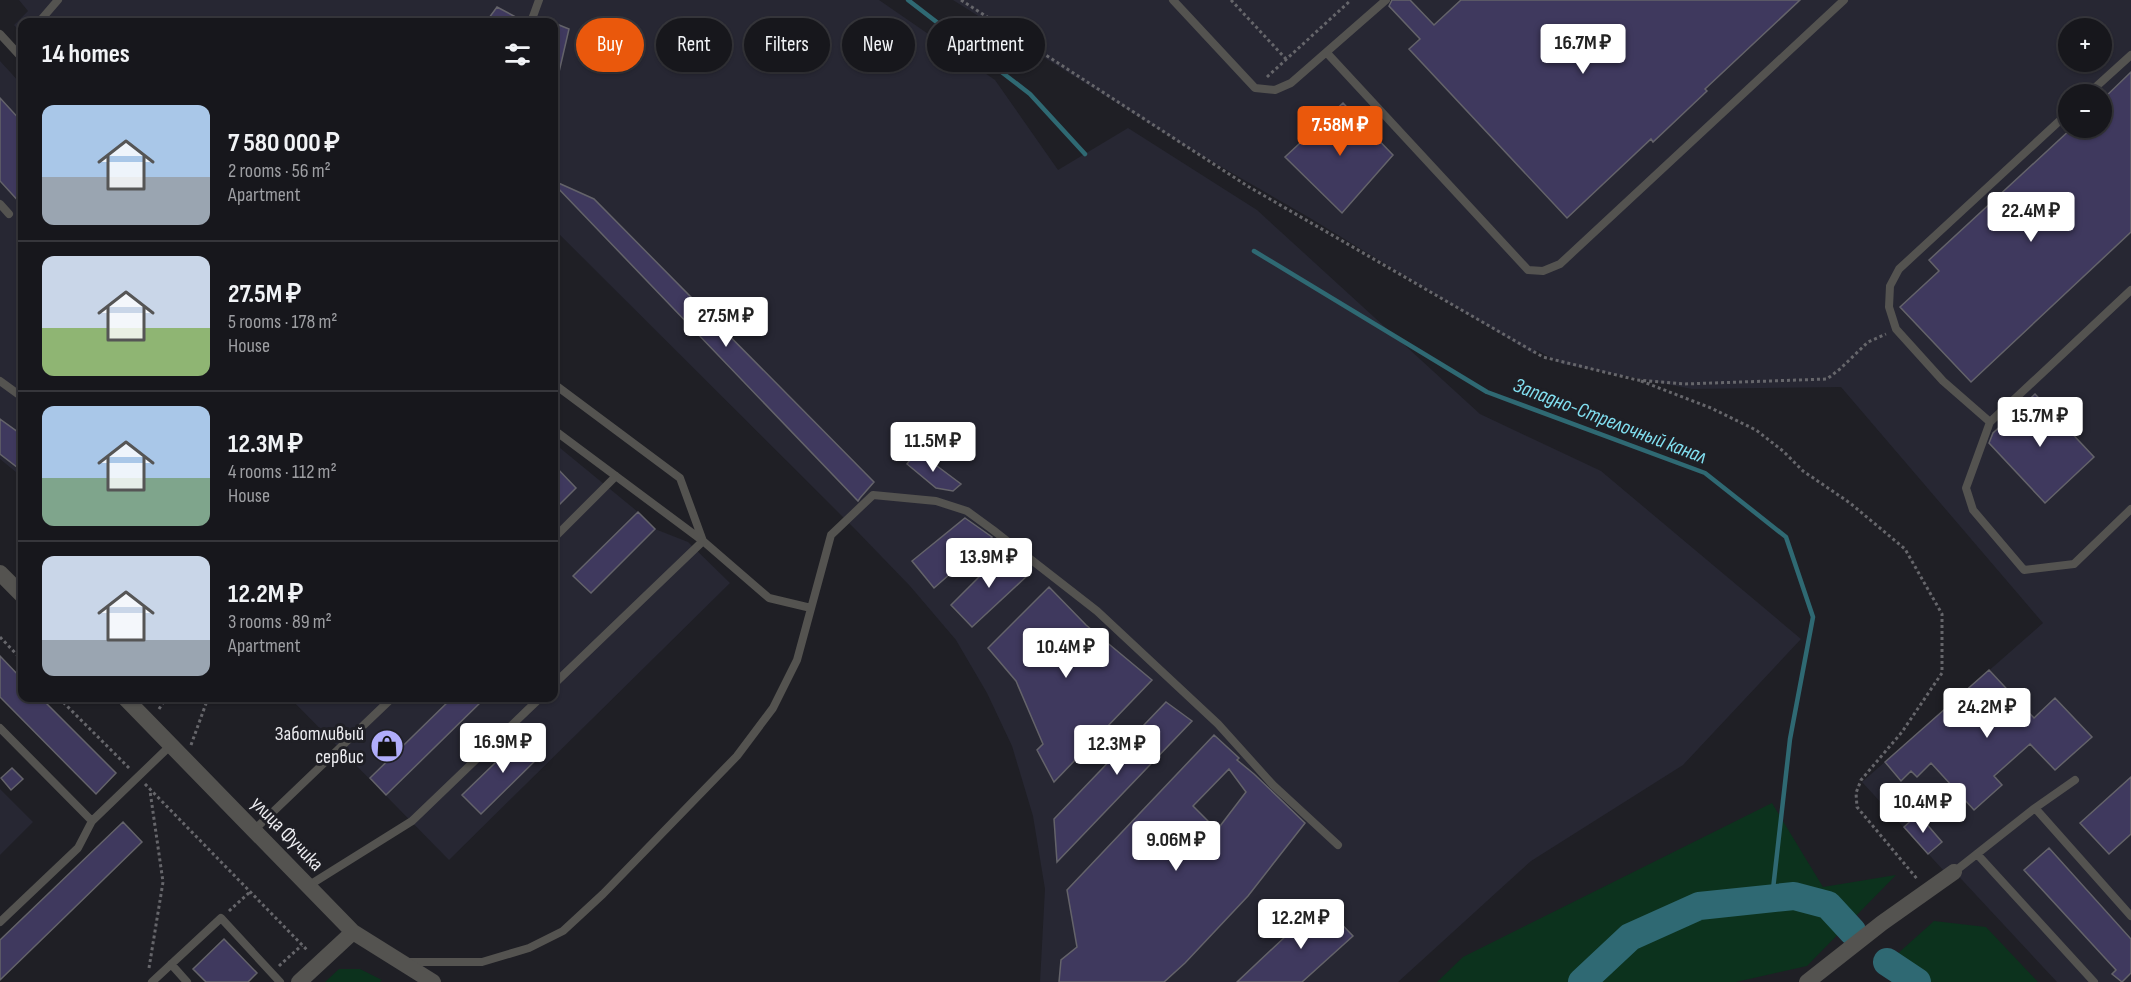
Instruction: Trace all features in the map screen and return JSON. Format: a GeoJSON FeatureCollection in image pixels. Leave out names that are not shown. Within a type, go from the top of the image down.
{"type":"FeatureCollection","features":[{"type":"Feature","properties":{"kind":"street"},"geometry":{"type":"LineString","coordinates":[[0,573],[18,591]]}},
{"type":"Feature","properties":{"kind":"street","name":"улица Фучика"},"geometry":{"type":"LineString","coordinates":[[129,702],[353,932],[431,981]]}},
{"type":"Feature","properties":{"kind":"street"},"geometry":{"type":"LineString","coordinates":[[1807,982],[1836,957],[1954,872]]}},
{"type":"Feature","properties":{"kind":"street"},"geometry":{"type":"LineString","coordinates":[[299,982],[353,932]]}},
{"type":"Feature","properties":{"kind":"lane"},"geometry":{"type":"LineString","coordinates":[[42,18],[58,0]]}},
{"type":"Feature","properties":{"kind":"lane"},"geometry":{"type":"LineString","coordinates":[[532,18],[539,0]]}},
{"type":"Feature","properties":{"kind":"lane"},"geometry":{"type":"LineString","coordinates":[[1173,0],[1255,88],[1275,90],[1291,83],[1386,0]]}},
{"type":"Feature","properties":{"kind":"lane"},"geometry":{"type":"LineString","coordinates":[[1327,53],[1528,270],[1543,271],[1560,264],[1844,0]]}},
{"type":"Feature","properties":{"kind":"lane"},"geometry":{"type":"LineString","coordinates":[[0,34],[18,53]]}},
{"type":"Feature","properties":{"kind":"lane"},"geometry":{"type":"LineString","coordinates":[[2099,84],[2131,55]]}},
{"type":"Feature","properties":{"kind":"lane"},"geometry":{"type":"LineString","coordinates":[[1990,422],[1943,381],[1896,329],[1889,307],[1890,286],[1899,269],[2058,121]]}},
{"type":"Feature","properties":{"kind":"lane"},"geometry":{"type":"LineString","coordinates":[[0,204],[9,214]]}},
{"type":"Feature","properties":{"kind":"lane"},"geometry":{"type":"LineString","coordinates":[[2131,290],[1990,422],[1966,488],[1973,510],[2024,570],[2074,564],[2131,509]]}},
{"type":"Feature","properties":{"kind":"lane"},"geometry":{"type":"LineString","coordinates":[[0,381],[18,394]]}},
{"type":"Feature","properties":{"kind":"lane"},"geometry":{"type":"LineString","coordinates":[[558,387],[681,478],[703,541]]}},
{"type":"Feature","properties":{"kind":"lane"},"geometry":{"type":"LineString","coordinates":[[558,433],[703,541],[769,598],[811,608]]}},
{"type":"Feature","properties":{"kind":"lane"},"geometry":{"type":"LineString","coordinates":[[558,534],[616,476]]}},
{"type":"Feature","properties":{"kind":"lane"},"geometry":{"type":"LineString","coordinates":[[400,963],[482,962],[529,948],[563,931],[603,894],[737,756],[773,708],[797,660],[831,535],[873,495],[936,501],[967,511],[1097,611],[1218,724],[1274,785],[1338,845]]}},
{"type":"Feature","properties":{"kind":"lane"},"geometry":{"type":"LineString","coordinates":[[558,680],[703,541]]}},
{"type":"Feature","properties":{"kind":"lane"},"geometry":{"type":"LineString","coordinates":[[254,830],[388,702]]}},
{"type":"Feature","properties":{"kind":"lane"},"geometry":{"type":"LineString","coordinates":[[307,886],[412,821],[536,702]]}},
{"type":"Feature","properties":{"kind":"lane"},"geometry":{"type":"LineString","coordinates":[[0,728],[92,821]]}},
{"type":"Feature","properties":{"kind":"lane"},"geometry":{"type":"LineString","coordinates":[[0,922],[78,848],[92,821],[171,745]]}},
{"type":"Feature","properties":{"kind":"lane"},"geometry":{"type":"LineString","coordinates":[[1954,872],[2035,808],[2075,780]]}},
{"type":"Feature","properties":{"kind":"lane"},"geometry":{"type":"LineString","coordinates":[[2035,808],[2131,916]]}},
{"type":"Feature","properties":{"kind":"lane"},"geometry":{"type":"LineString","coordinates":[[1977,855],[2094,982]]}},
{"type":"Feature","properties":{"kind":"lane"},"geometry":{"type":"LineString","coordinates":[[152,982],[221,918],[280,982]]}},
{"type":"Feature","properties":{"kind":"lane"},"geometry":{"type":"LineString","coordinates":[[171,964],[187,982]]}},
{"type":"Feature","properties":{"kind":"path"},"geometry":{"type":"LineString","coordinates":[[961,0],[1249,187],[1543,357],[1637,380],[1711,408],[1756,430],[1783,451],[1803,471],[1850,503],[1905,549],[1942,614],[1942,673],[1902,732],[1861,780],[1856,794],[1857,807],[1927,891]]}},
{"type":"Feature","properties":{"kind":"path"},"geometry":{"type":"LineString","coordinates":[[1231,0],[1286,59]]}},
{"type":"Feature","properties":{"kind":"path"},"geometry":{"type":"LineString","coordinates":[[1255,88],[1351,0]]}},
{"type":"Feature","properties":{"kind":"path"},"geometry":{"type":"LineString","coordinates":[[1637,380],[1684,384],[1827,379],[1868,342],[1896,329]]}},
{"type":"Feature","properties":{"kind":"path"},"geometry":{"type":"LineString","coordinates":[[0,637],[18,656]]}},
{"type":"Feature","properties":{"kind":"path"},"geometry":{"type":"LineString","coordinates":[[63,702],[319,963]]}},
{"type":"Feature","properties":{"kind":"path"},"geometry":{"type":"LineString","coordinates":[[185,760],[207,702]]}},
{"type":"Feature","properties":{"kind":"path"},"geometry":{"type":"LineString","coordinates":[[149,789],[163,882],[149,971]]}},
{"type":"Feature","properties":{"kind":"path"},"geometry":{"type":"LineString","coordinates":[[221,918],[250,892]]}},
{"type":"Feature","properties":{"kind":"path"},"geometry":{"type":"LineString","coordinates":[[272,973],[302,945]]}},
{"type":"Feature","properties":{"kind":"shaded area"},"geometry":{"type":"Polygon","coordinates":[[[19,0],[879,0],[905,18],[842,18],[842,72],[915,72],[915,25],[927,33],[927,72],[983,72],[995,80],[1058,170],[1128,128],[1257,210],[1480,414],[1601,471],[1801,639],[1683,765],[1531,861],[1398,982],[1040,982],[1045,889],[1033,816],[1012,746],[987,693],[956,640],[910,586],[854,528],[558,233],[558,18],[21,18],[28,11],[19,0]]]}},
{"type":"Feature","properties":{"kind":"shaded area"},"geometry":{"type":"Polygon","coordinates":[[[953,0],[2131,0],[2131,982],[2057,982],[1950,867],[1944,871],[1862,782],[2043,623],[1841,387],[1692,389],[1562,364],[1537,350],[1533,354],[1310,218],[1185,146],[1045,58],[1045,18],[982,18],[953,0]]]}},
{"type":"Feature","properties":{"kind":"shaded area"},"geometry":{"type":"Polygon","coordinates":[[[0,61],[18,81],[18,474],[0,459],[0,61]]]}},
{"type":"Feature","properties":{"kind":"shaded area"},"geometry":{"type":"Polygon","coordinates":[[[558,446],[638,512],[655,529],[688,542],[730,583],[449,860],[294,702],[558,702],[558,446]]]}},
{"type":"Feature","properties":{"kind":"shaded area"},"geometry":{"type":"Polygon","coordinates":[[[0,789],[33,822],[0,855],[0,789]]]}},
{"type":"Feature","properties":{"kind":"green space"},"geometry":{"type":"Polygon","coordinates":[[[1772,803],[1823,887],[1896,875],[1807,966],[1736,982],[1437,982],[1463,957],[1772,803]]]}},
{"type":"Feature","properties":{"kind":"green space"},"geometry":{"type":"Polygon","coordinates":[[[1934,921],[1986,927],[2038,982],[1929,982],[1895,956],[1934,921]]]}},
{"type":"Feature","properties":{"kind":"green space"},"geometry":{"type":"Polygon","coordinates":[[[339,969],[360,969],[382,980],[380,982],[325,982],[339,969]]]}},
{"type":"Feature","properties":{"kind":"building"},"geometry":{"type":"Polygon","coordinates":[[[1392,0],[1410,0],[1434,25],[1461,0],[1800,0],[1705,89],[1707,91],[1653,142],[1651,139],[1567,218],[1409,49],[1420,39],[1389,6],[1392,0]]]}},
{"type":"Feature","properties":{"kind":"building"},"geometry":{"type":"Polygon","coordinates":[[[497,7],[518,18],[489,18],[497,7]]]}},
{"type":"Feature","properties":{"kind":"building"},"geometry":{"type":"Polygon","coordinates":[[[558,25],[569,29],[558,72],[558,25]]]}},
{"type":"Feature","properties":{"kind":"building"},"geometry":{"type":"Polygon","coordinates":[[[2131,72],[2131,232],[1971,382],[1900,307],[1939,271],[1929,260],[2061,138],[2112,138],[2112,90],[2131,72]]]}},
{"type":"Feature","properties":{"kind":"building"},"geometry":{"type":"Polygon","coordinates":[[[0,98],[18,118],[18,201],[0,181],[0,98]]]}},
{"type":"Feature","properties":{"kind":"building"},"geometry":{"type":"Polygon","coordinates":[[[1343,103],[1393,155],[1342,213],[1285,157],[1343,103]]]}},
{"type":"Feature","properties":{"kind":"building"},"geometry":{"type":"Polygon","coordinates":[[[558,183],[594,199],[874,482],[858,501],[558,188],[558,183]]]}},
{"type":"Feature","properties":{"kind":"building"},"geometry":{"type":"Polygon","coordinates":[[[2035,394],[2094,457],[2045,503],[1989,443],[1993,433],[2035,394]]]}},
{"type":"Feature","properties":{"kind":"building"},"geometry":{"type":"Polygon","coordinates":[[[0,419],[18,432],[18,468],[0,454],[0,419]]]}},
{"type":"Feature","properties":{"kind":"building"},"geometry":{"type":"Polygon","coordinates":[[[917,451],[961,484],[953,491],[936,488],[907,464],[917,451]]]}},
{"type":"Feature","properties":{"kind":"building"},"geometry":{"type":"Polygon","coordinates":[[[558,469],[576,488],[558,506],[558,469]]]}},
{"type":"Feature","properties":{"kind":"building"},"geometry":{"type":"Polygon","coordinates":[[[638,512],[655,529],[591,593],[573,576],[638,512]]]}},
{"type":"Feature","properties":{"kind":"building"},"geometry":{"type":"Polygon","coordinates":[[[965,518],[992,537],[934,588],[912,561],[965,518]]]}},
{"type":"Feature","properties":{"kind":"building"},"geometry":{"type":"Polygon","coordinates":[[[1004,552],[1028,575],[972,627],[951,605],[1004,552]]]}},
{"type":"Feature","properties":{"kind":"building"},"geometry":{"type":"Polygon","coordinates":[[[1049,587],[1086,625],[1152,680],[1054,782],[1037,750],[1043,744],[1016,681],[988,648],[1049,587]]]}},
{"type":"Feature","properties":{"kind":"building"},"geometry":{"type":"Polygon","coordinates":[[[0,656],[18,675],[18,702],[45,702],[116,773],[96,794],[0,697],[0,656]]]}},
{"type":"Feature","properties":{"kind":"building"},"geometry":{"type":"Polygon","coordinates":[[[1989,670],[2034,718],[2055,698],[2092,737],[2055,770],[2030,744],[1994,776],[2002,785],[1974,810],[1931,763],[1917,777],[1911,771],[1901,781],[1885,762],[1989,670]]]}},
{"type":"Feature","properties":{"kind":"building"},"geometry":{"type":"Polygon","coordinates":[[[448,702],[481,702],[386,795],[370,778],[448,702]]]}},
{"type":"Feature","properties":{"kind":"building"},"geometry":{"type":"Polygon","coordinates":[[[1166,702],[1192,721],[1057,862],[1054,819],[1166,702]]]}},
{"type":"Feature","properties":{"kind":"building"},"geometry":{"type":"Polygon","coordinates":[[[526,733],[544,752],[481,814],[462,795],[526,733]]]}},
{"type":"Feature","properties":{"kind":"building"},"geometry":{"type":"Polygon","coordinates":[[[1214,735],[1239,758],[1237,760],[1305,823],[1248,896],[1164,982],[1059,982],[1061,960],[1077,947],[1067,890],[1214,735]],[[1229,769],[1193,806],[1217,830],[1246,792],[1229,769]]]}},
{"type":"Feature","properties":{"kind":"building"},"geometry":{"type":"Polygon","coordinates":[[[12,768],[23,779],[11,790],[1,778],[12,768]]]}},
{"type":"Feature","properties":{"kind":"building"},"geometry":{"type":"Polygon","coordinates":[[[2131,777],[2131,834],[2109,854],[2080,823],[2131,777]]]}},
{"type":"Feature","properties":{"kind":"building"},"geometry":{"type":"Polygon","coordinates":[[[1918,814],[1942,842],[1928,854],[1904,827],[1918,814]]]}},
{"type":"Feature","properties":{"kind":"building"},"geometry":{"type":"Polygon","coordinates":[[[123,822],[142,842],[0,980],[0,940],[123,822]]]}},
{"type":"Feature","properties":{"kind":"building"},"geometry":{"type":"Polygon","coordinates":[[[2049,848],[2131,939],[2131,973],[2122,982],[2112,974],[2116,970],[2024,870],[2049,848]]]}},
{"type":"Feature","properties":{"kind":"building"},"geometry":{"type":"Polygon","coordinates":[[[1321,903],[1353,936],[1302,982],[1237,982],[1321,903]]]}},
{"type":"Feature","properties":{"kind":"building"},"geometry":{"type":"Polygon","coordinates":[[[224,939],[257,973],[248,982],[206,982],[193,969],[224,939]]]}},
{"type":"Feature","properties":{"kind":"waterway","name":"Западно-Стрелочный канал"},"geometry":{"type":"LineString","coordinates":[[908,0],[1030,94],[1085,154]]}},
{"type":"Feature","properties":{"kind":"waterway","name":"Западно-Стрелочный канал"},"geometry":{"type":"LineString","coordinates":[[1254,251],[1487,392],[1705,473],[1786,537],[1813,617],[1790,739],[1772,898]]}},
{"type":"Feature","properties":{"kind":"waterway"},"geometry":{"type":"LineString","coordinates":[[1582,982],[1630,937],[1699,906],[1794,896],[1828,905],[1852,931]]}},
{"type":"Feature","properties":{"kind":"waterway"},"geometry":{"type":"LineString","coordinates":[[1887,962],[1917,982]]}},
{"type":"Feature","properties":{"kind":"place","name":"Заботливый сервис"},"geometry":{"type":"Point","coordinates":[387,746]}}]}
